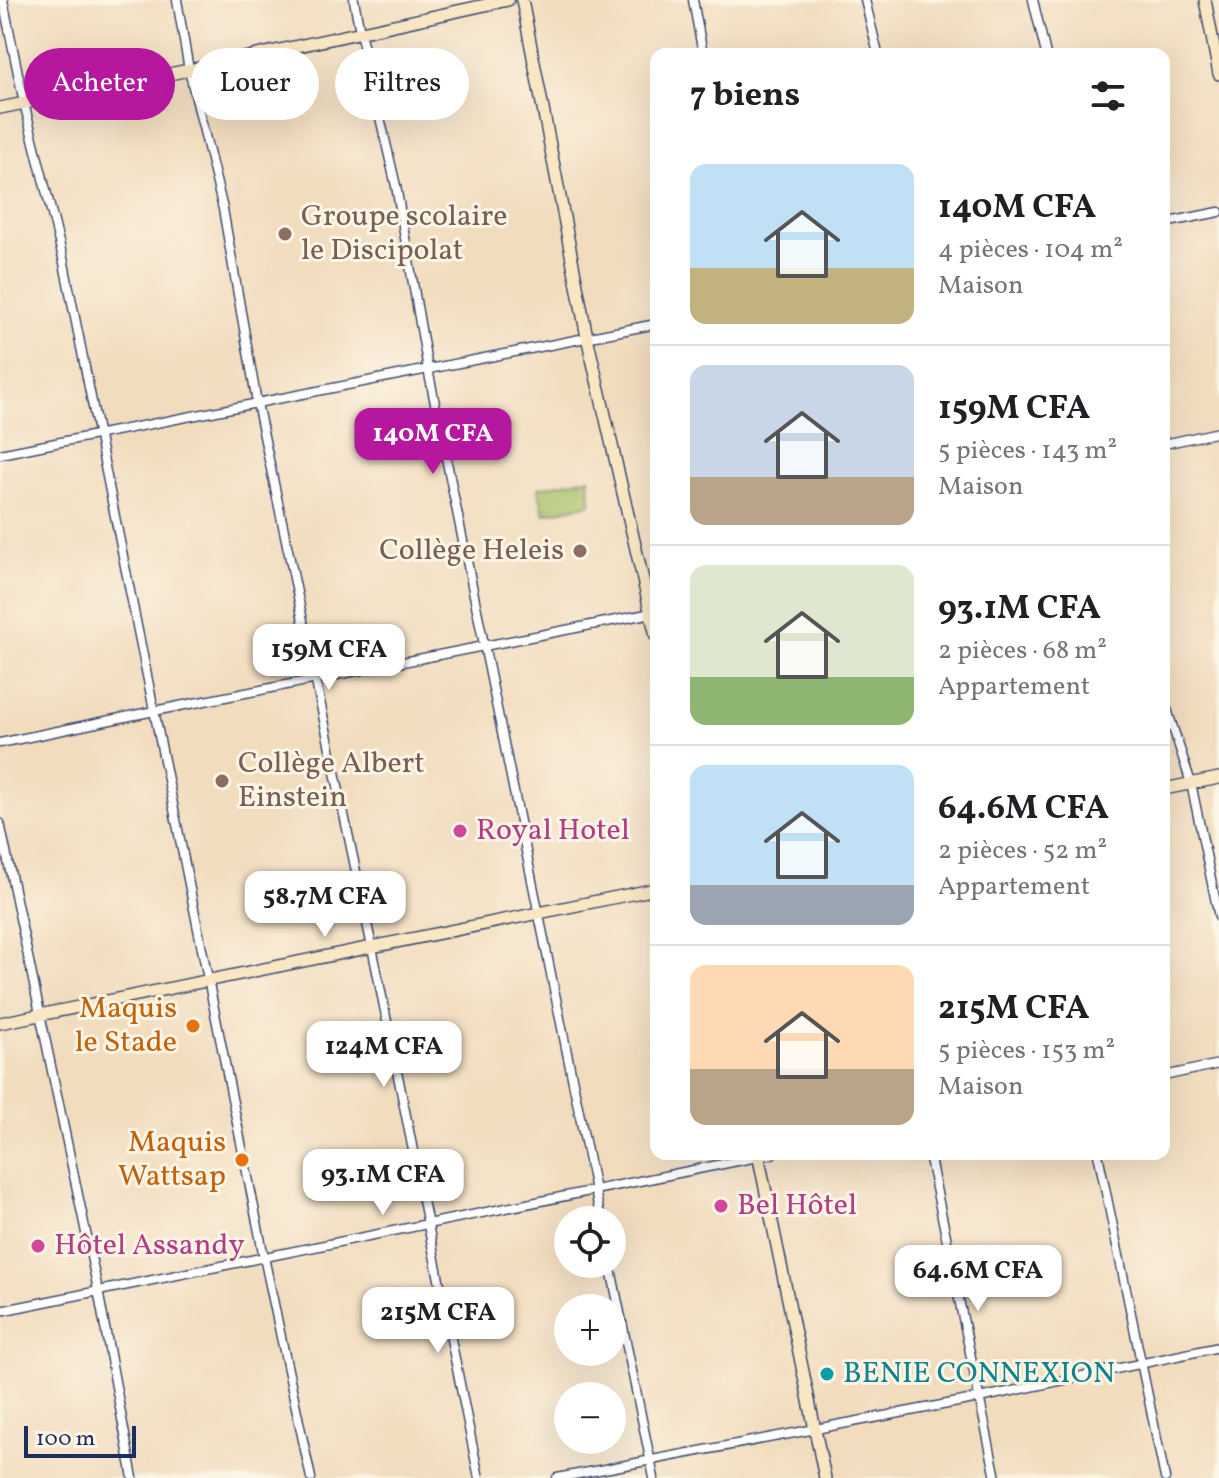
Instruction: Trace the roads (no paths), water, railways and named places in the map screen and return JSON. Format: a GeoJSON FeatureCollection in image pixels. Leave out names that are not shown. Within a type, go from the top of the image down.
{"type":"FeatureCollection","features":[{"type":"Feature","properties":{"kind":"street"},"geometry":{"type":"LineString","coordinates":[[0,108],[24,103],[3,0]]}},
{"type":"Feature","properties":{"kind":"street"},"geometry":{"type":"LineString","coordinates":[[177,0],[189,70],[223,209],[257,403],[372,947],[479,1478]]}},
{"type":"Feature","properties":{"kind":"street"},"geometry":{"type":"LineString","coordinates":[[354,0],[396,186],[428,369],[598,1206]]}},
{"type":"Feature","properties":{"kind":"street"},"geometry":{"type":"LineString","coordinates":[[175,73],[508,0]]}},
{"type":"Feature","properties":{"kind":"street"},"geometry":{"type":"LineString","coordinates":[[522,0],[587,337],[650,605]]}},
{"type":"Feature","properties":{"kind":"street"},"geometry":{"type":"LineString","coordinates":[[693,0],[702,48]]}},
{"type":"Feature","properties":{"kind":"street"},"geometry":{"type":"LineString","coordinates":[[865,0],[877,48]]}},
{"type":"Feature","properties":{"kind":"street"},"geometry":{"type":"LineString","coordinates":[[1033,0],[1045,48]]}},
{"type":"Feature","properties":{"kind":"street"},"geometry":{"type":"LineString","coordinates":[[1205,0],[1219,74]]}},
{"type":"Feature","properties":{"kind":"street"},"geometry":{"type":"LineString","coordinates":[[28,120],[63,258],[311,1478]]}},
{"type":"Feature","properties":{"kind":"street"},"geometry":{"type":"LineString","coordinates":[[1170,222],[1219,212]]}},
{"type":"Feature","properties":{"kind":"street"},"geometry":{"type":"LineString","coordinates":[[0,454],[650,325]]}},
{"type":"Feature","properties":{"kind":"street"},"geometry":{"type":"LineString","coordinates":[[1170,443],[1219,432]]}},
{"type":"Feature","properties":{"kind":"street"},"geometry":{"type":"LineString","coordinates":[[0,743],[650,613]]}},
{"type":"Feature","properties":{"kind":"street"},"geometry":{"type":"LineString","coordinates":[[1170,718],[1191,783],[1219,917]]}},
{"type":"Feature","properties":{"kind":"street"},"geometry":{"type":"LineString","coordinates":[[1170,788],[1219,778]]}},
{"type":"Feature","properties":{"kind":"street"},"geometry":{"type":"LineString","coordinates":[[0,823],[98,1290],[133,1478]]}},
{"type":"Feature","properties":{"kind":"street"},"geometry":{"type":"LineString","coordinates":[[0,1023],[650,890]]}},
{"type":"Feature","properties":{"kind":"street"},"geometry":{"type":"LineString","coordinates":[[1170,1075],[1219,1064]]}},
{"type":"Feature","properties":{"kind":"street"},"geometry":{"type":"LineString","coordinates":[[0,1311],[736,1160]]}},
{"type":"Feature","properties":{"kind":"street"},"geometry":{"type":"LineString","coordinates":[[760,1160],[825,1478]]}},
{"type":"Feature","properties":{"kind":"street"},"geometry":{"type":"LineString","coordinates":[[930,1160],[996,1478]]}},
{"type":"Feature","properties":{"kind":"street"},"geometry":{"type":"LineString","coordinates":[[1099,1160],[1165,1478]]}},
{"type":"Feature","properties":{"kind":"street"},"geometry":{"type":"LineString","coordinates":[[613,1278],[654,1478]]}},
{"type":"Feature","properties":{"kind":"street"},"geometry":{"type":"LineString","coordinates":[[557,1478],[979,1398],[1219,1347]]}},
{"type":"Feature","properties":{"kind":"place","name":"Groupe scolaire le Discipolat"},"geometry":{"type":"Point","coordinates":[285,234]}},
{"type":"Feature","properties":{"kind":"place","name":"Collège Heleis"},"geometry":{"type":"Point","coordinates":[580,551]}},
{"type":"Feature","properties":{"kind":"place","name":"Collège Albert Einstein"},"geometry":{"type":"Point","coordinates":[222,781]}},
{"type":"Feature","properties":{"kind":"place","name":"Royal Hotel"},"geometry":{"type":"Point","coordinates":[460,831]}},
{"type":"Feature","properties":{"kind":"place","name":"Maquis le Stade"},"geometry":{"type":"Point","coordinates":[193,1026]}},
{"type":"Feature","properties":{"kind":"place","name":"Maquis Wattsap"},"geometry":{"type":"Point","coordinates":[242,1160]}},
{"type":"Feature","properties":{"kind":"place","name":"Bel Hôtel"},"geometry":{"type":"Point","coordinates":[721,1206]}},
{"type":"Feature","properties":{"kind":"place","name":"Hôtel Assandy"},"geometry":{"type":"Point","coordinates":[38,1246]}},
{"type":"Feature","properties":{"kind":"place","name":"BENIE CONNEXION"},"geometry":{"type":"Point","coordinates":[827,1374]}}]}
